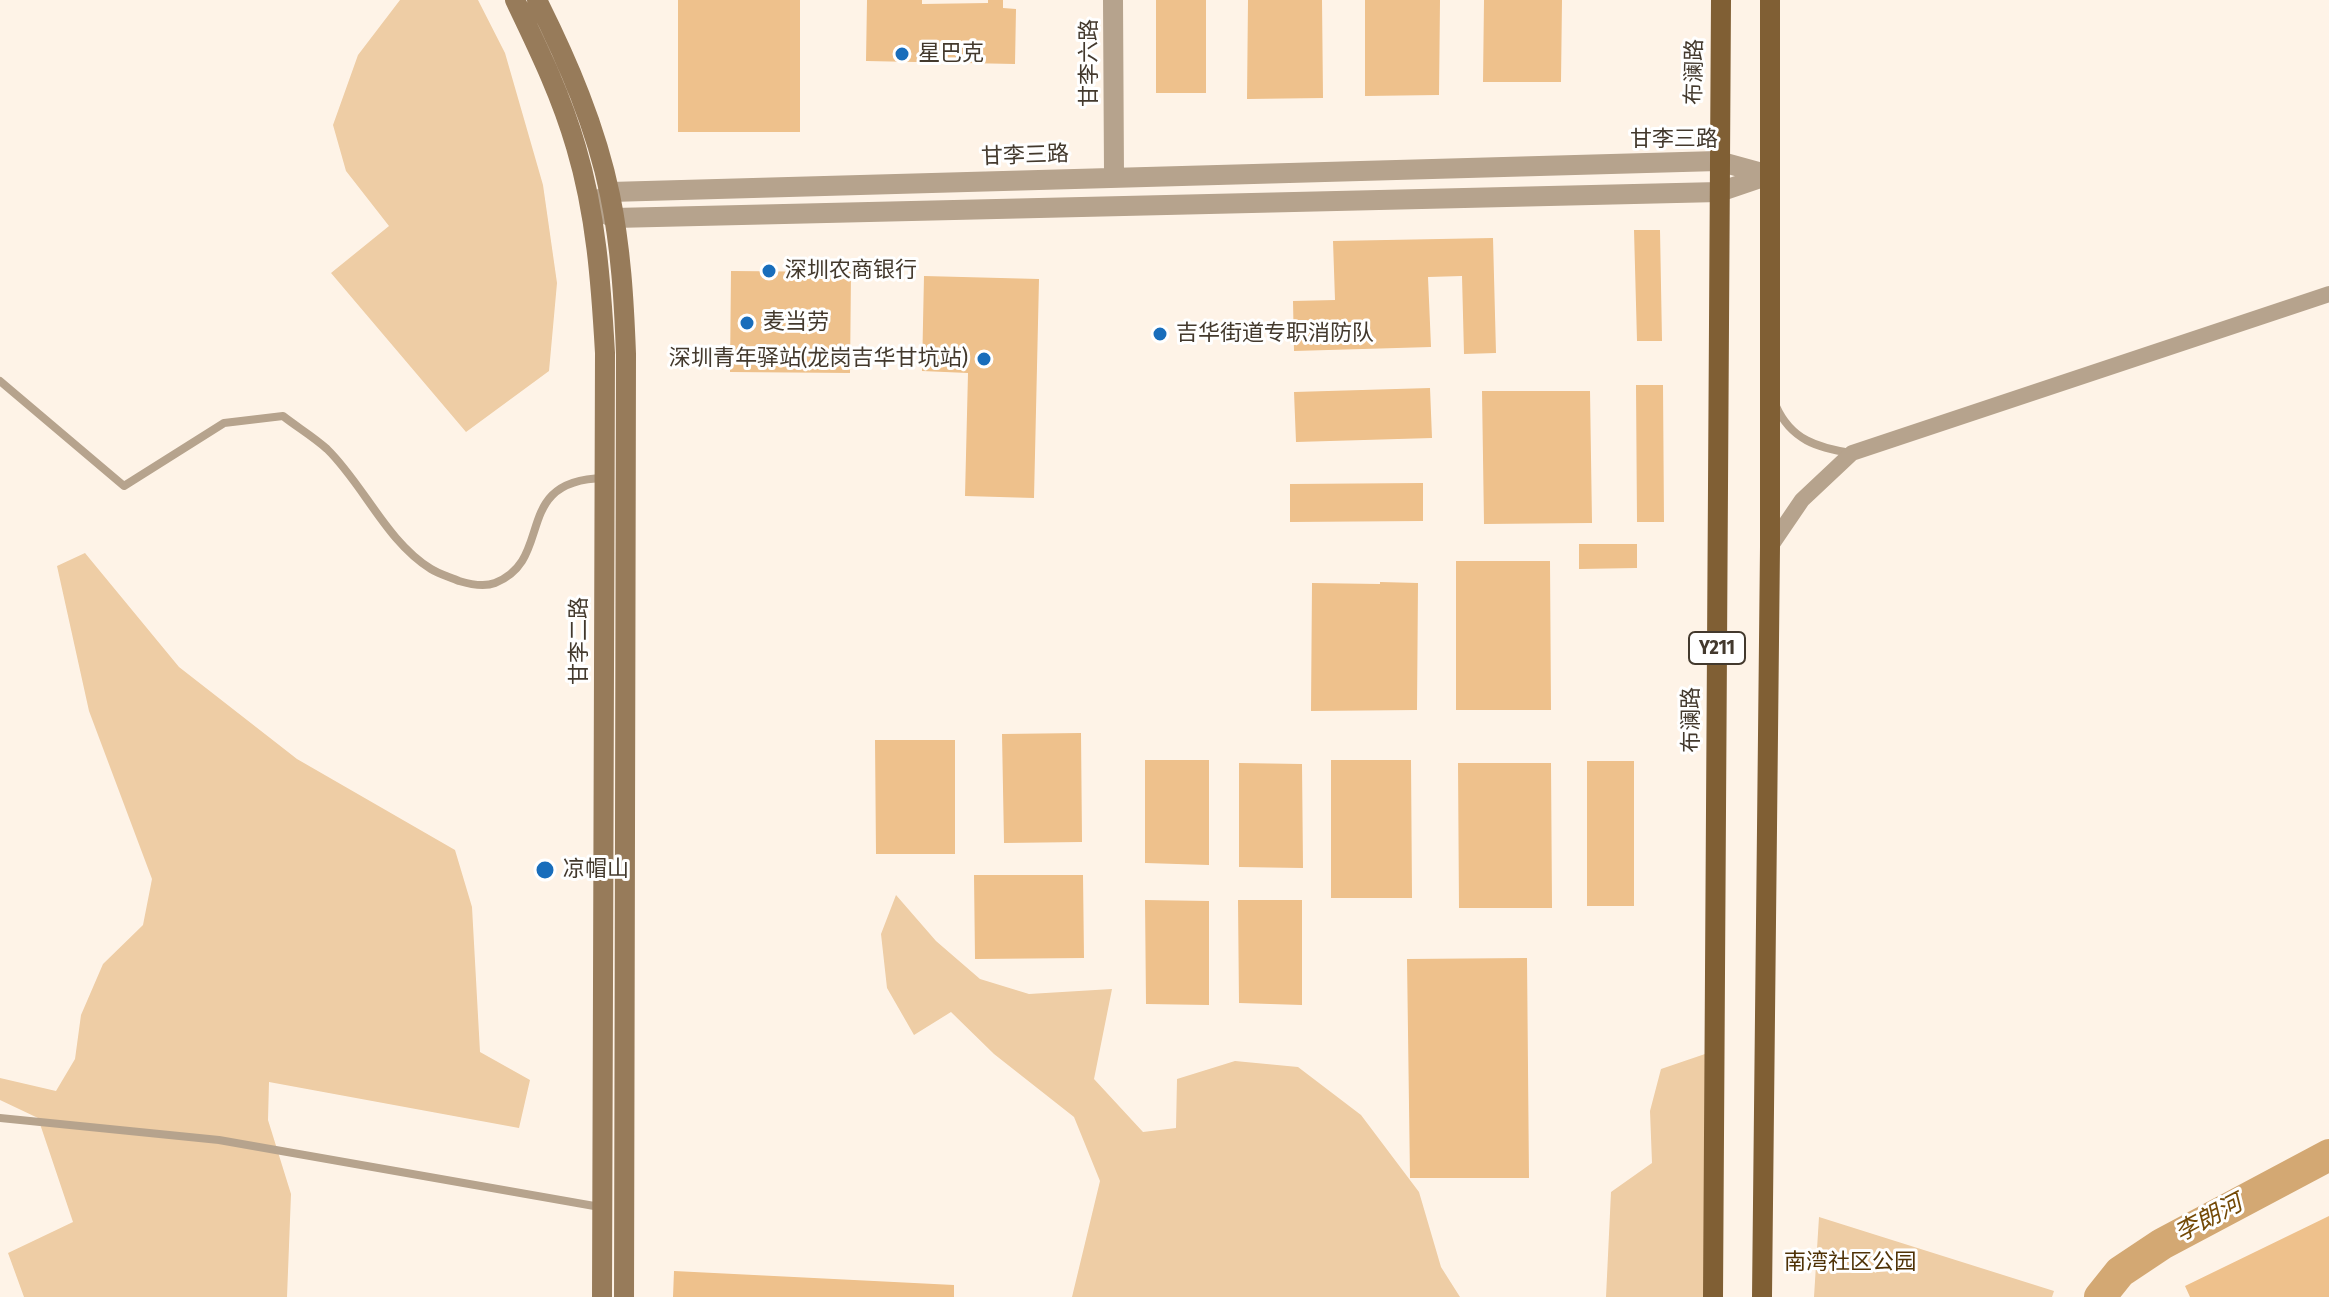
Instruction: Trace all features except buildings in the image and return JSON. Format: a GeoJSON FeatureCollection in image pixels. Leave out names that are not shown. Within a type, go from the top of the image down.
{"type":"FeatureCollection","features":[{"type":"Feature","properties":{"kind":"main road","name":"甘李二路"},"geometry":{"type":"LineString","coordinates":[[515,0],[550,71],[576,147],[591,207],[603,311],[602,1297]]}},
{"type":"Feature","properties":{"kind":"main road","name":"甘李二路"},"geometry":{"type":"LineString","coordinates":[[537,0],[568,63],[596,142],[610,192],[623,284],[626,354],[624,1297]]}},
{"type":"Feature","properties":{"kind":"main road","name":"布澜路"},"geometry":{"type":"LineString","coordinates":[[1713,1297],[1721,0]]}},
{"type":"Feature","properties":{"kind":"main road","name":"Y211"},"geometry":{"type":"LineString","coordinates":[[1762,1297],[1770,547],[1770,0]]}},
{"type":"Feature","properties":{"kind":"street","name":"甘李六路"},"geometry":{"type":"LineString","coordinates":[[1113,0],[1114,174]]}},
{"type":"Feature","properties":{"kind":"street","name":"甘李三路"},"geometry":{"type":"LineString","coordinates":[[610,192],[1718,161],[1769,175]]}},
{"type":"Feature","properties":{"kind":"street"},"geometry":{"type":"LineString","coordinates":[[610,192],[591,207],[614,218],[1719,192],[1769,175]]}},
{"type":"Feature","properties":{"kind":"street"},"geometry":{"type":"LineString","coordinates":[[1770,547],[1802,500],[1852,453],[2329,294]]}},
{"type":"Feature","properties":{"kind":"lane"},"geometry":{"type":"LineString","coordinates":[[0,381],[124,486],[224,423],[283,416],[327,450],[407,549],[432,570],[466,583],[491,585],[506,578],[519,567],[546,502],[560,487],[580,478],[605,478]]}},
{"type":"Feature","properties":{"kind":"lane"},"geometry":{"type":"LineString","coordinates":[[1769,390],[1780,415],[1796,434],[1820,449],[1852,453]]}},
{"type":"Feature","properties":{"kind":"lane"},"geometry":{"type":"LineString","coordinates":[[0,1118],[219,1140],[603,1208]]}},
{"type":"Feature","properties":{"kind":"green space"},"geometry":{"type":"Polygon","coordinates":[[[400,0],[478,0],[505,53],[543,185],[557,283],[549,371],[466,432],[331,273],[389,226],[346,171],[333,125],[358,55],[400,0]]]}},
{"type":"Feature","properties":{"kind":"green space"},"geometry":{"type":"Polygon","coordinates":[[[85,553],[179,667],[297,759],[455,850],[472,907],[480,1052],[530,1080],[519,1128],[269,1082],[268,1120],[291,1194],[287,1297],[24,1297],[8,1253],[73,1222],[38,1118],[0,1100],[0,1078],[56,1091],[75,1059],[81,1015],[103,964],[143,925],[152,879],[89,711],[57,566],[85,553]]]}},
{"type":"Feature","properties":{"kind":"green space"},"geometry":{"type":"Polygon","coordinates":[[[896,895],[936,941],[980,979],[1029,994],[1112,989],[1094,1079],[1143,1132],[1176,1128],[1177,1079],[1235,1061],[1298,1067],[1361,1115],[1419,1192],[1441,1267],[1460,1297],[1072,1297],[1100,1181],[1074,1117],[994,1054],[951,1012],[914,1035],[887,988],[881,934],[896,895]]]}},
{"type":"Feature","properties":{"kind":"green space"},"geometry":{"type":"Polygon","coordinates":[[[1705,1054],[1704,1297],[1606,1297],[1611,1192],[1652,1163],[1650,1111],[1661,1069],[1705,1054]]]}},
{"type":"Feature","properties":{"kind":"green space","name":"南湾社区公园"},"geometry":{"type":"Polygon","coordinates":[[[1819,1217],[2054,1291],[2052,1297],[1814,1297],[1819,1217]]]}},
{"type":"Feature","properties":{"kind":"waterway","name":"李朗河"},"geometry":{"type":"LineString","coordinates":[[2100,1297],[2120,1272],[2162,1244],[2329,1155]]}},
{"type":"Feature","properties":{"kind":"place","name":"星巴克"},"geometry":{"type":"Point","coordinates":[902,54]}},
{"type":"Feature","properties":{"kind":"place","name":"深圳农商银行"},"geometry":{"type":"Point","coordinates":[769,271]}},
{"type":"Feature","properties":{"kind":"place","name":"麦当劳"},"geometry":{"type":"Point","coordinates":[747,323]}},
{"type":"Feature","properties":{"kind":"place","name":"吉华街道专职消防队"},"geometry":{"type":"Point","coordinates":[1160,334]}},
{"type":"Feature","properties":{"kind":"place","name":"深圳青年驿站(龙岗吉华甘坑站)"},"geometry":{"type":"Point","coordinates":[984,359]}},
{"type":"Feature","properties":{"kind":"place","name":"凉帽山"},"geometry":{"type":"Point","coordinates":[545,870]}}]}
